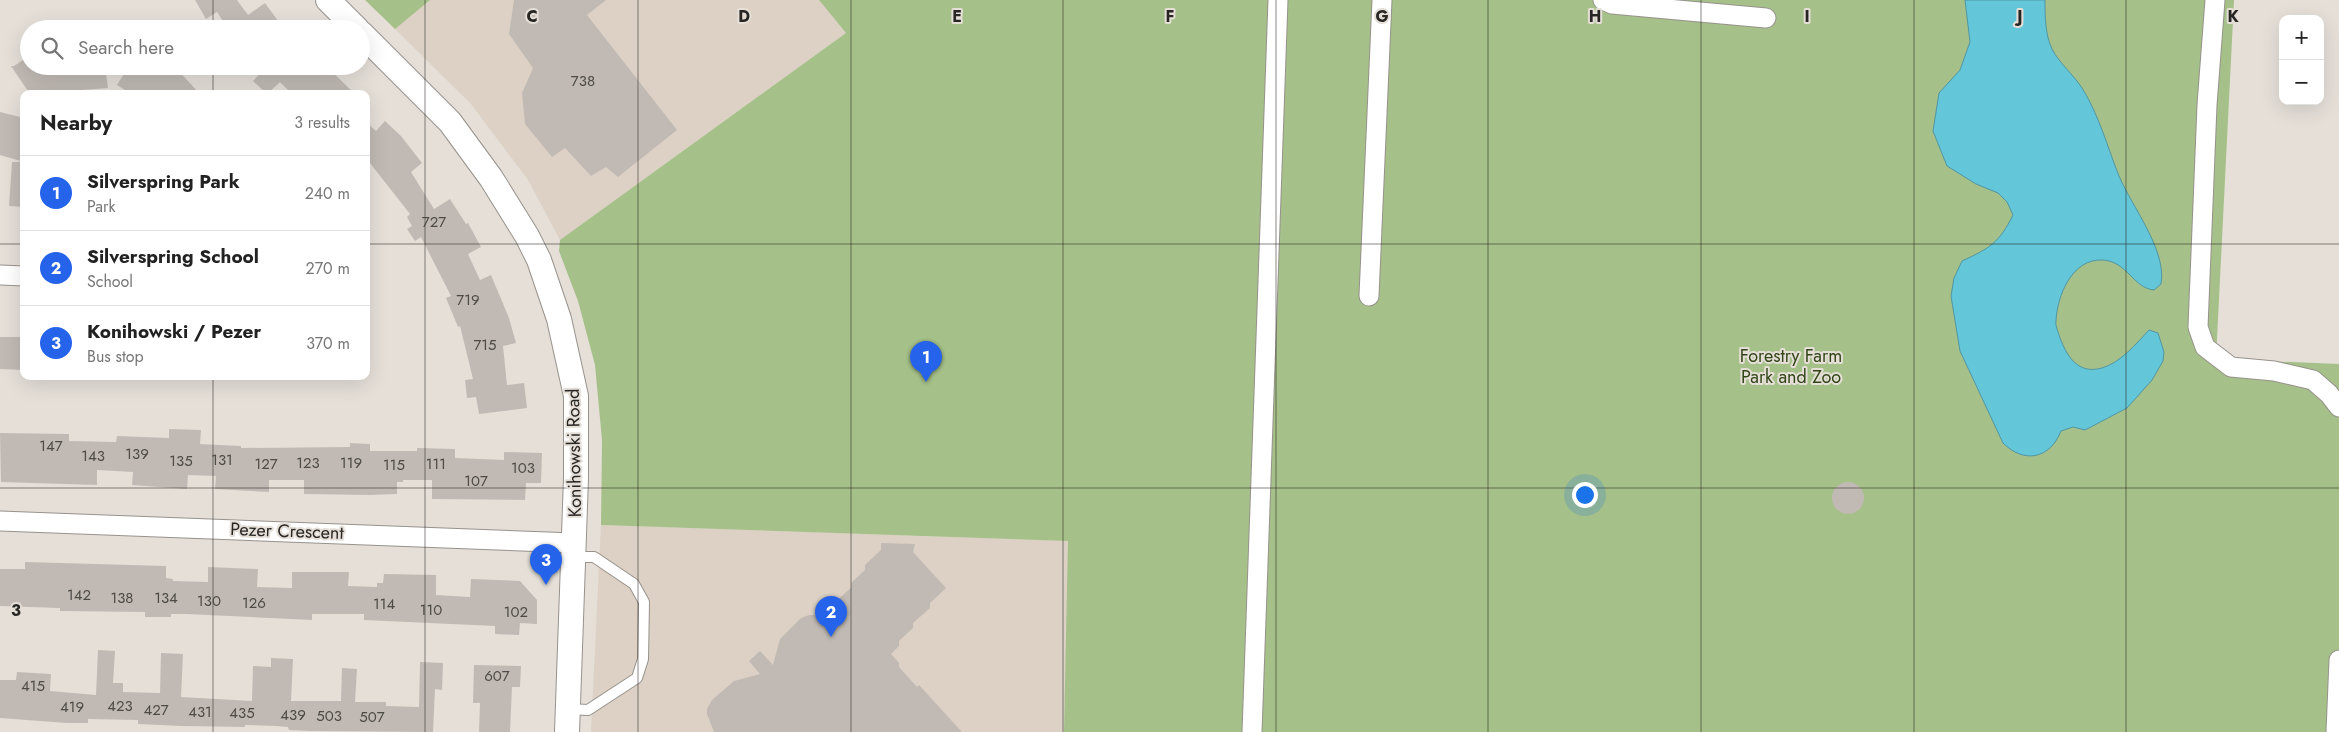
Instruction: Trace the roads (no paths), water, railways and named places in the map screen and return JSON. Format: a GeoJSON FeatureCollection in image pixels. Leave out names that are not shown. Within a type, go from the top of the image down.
{"type":"FeatureCollection","features":[{"type":"Feature","properties":{"kind":"street"},"geometry":{"type":"LineString","coordinates":[[328,0],[348,20]]}},
{"type":"Feature","properties":{"kind":"street"},"geometry":{"type":"LineString","coordinates":[[1252,732],[1278,0]]}},
{"type":"Feature","properties":{"kind":"street"},"geometry":{"type":"LineString","coordinates":[[1368,296],[1382,0]]}},
{"type":"Feature","properties":{"kind":"street"},"geometry":{"type":"LineString","coordinates":[[1602,0],[1612,4],[1766,18]]}},
{"type":"Feature","properties":{"kind":"street"},"geometry":{"type":"LineString","coordinates":[[2215,0],[2206,105],[2198,327],[2205,347],[2231,367],[2274,371],[2313,380],[2329,394],[2339,407]]}},
{"type":"Feature","properties":{"kind":"street","name":"Konihowski Road"},"geometry":{"type":"LineString","coordinates":[[370,42],[450,122],[491,178],[527,236],[539,260],[559,319],[576,396],[574,550],[568,721]]}},
{"type":"Feature","properties":{"kind":"street"},"geometry":{"type":"LineString","coordinates":[[0,275],[20,276]]}},
{"type":"Feature","properties":{"kind":"street","name":"Pezer Crescent"},"geometry":{"type":"LineString","coordinates":[[0,521],[574,550]]}},
{"type":"Feature","properties":{"kind":"street"},"geometry":{"type":"LineString","coordinates":[[2336,732],[2339,660]]}},
{"type":"Feature","properties":{"kind":"lane"},"geometry":{"type":"LineString","coordinates":[[568,721],[637,678],[643,659],[644,602],[634,584],[594,557],[574,550]]}},
{"type":"Feature","properties":{"kind":"water"},"geometry":{"type":"Polygon","coordinates":[[[1965,0],[2045,0],[2045,19],[2052,49],[2088,98],[2119,176],[2154,243],[2159,257],[2161,284],[2154,290],[2141,285],[2119,265],[2103,260],[2092,261],[2083,265],[2068,280],[2059,301],[2056,324],[2065,350],[2074,362],[2086,369],[2102,368],[2115,362],[2128,352],[2149,330],[2158,333],[2164,352],[2163,361],[2152,380],[2127,408],[2085,430],[2073,427],[2061,431],[2050,448],[2036,455],[2019,454],[2003,443],[1960,351],[1951,296],[1954,278],[1962,261],[1993,244],[2013,215],[2007,202],[1998,193],[1976,184],[1947,166],[1933,131],[1939,93],[1960,70],[1970,42],[1965,0]]]}},
{"type":"Feature","properties":{"kind":"place","name":"Silverspring Park"},"geometry":{"type":"Point","coordinates":[926,382]}},
{"type":"Feature","properties":{"kind":"place","name":"Konihowski / Pezer"},"geometry":{"type":"Point","coordinates":[546,585]}},
{"type":"Feature","properties":{"kind":"place","name":"Silverspring School"},"geometry":{"type":"Point","coordinates":[831,637]}},
{"type":"Feature","properties":{"kind":"park label","name":"Forestry Farm Park and Zoo"},"geometry":{"type":"Point","coordinates":[1791,366]}}]}
